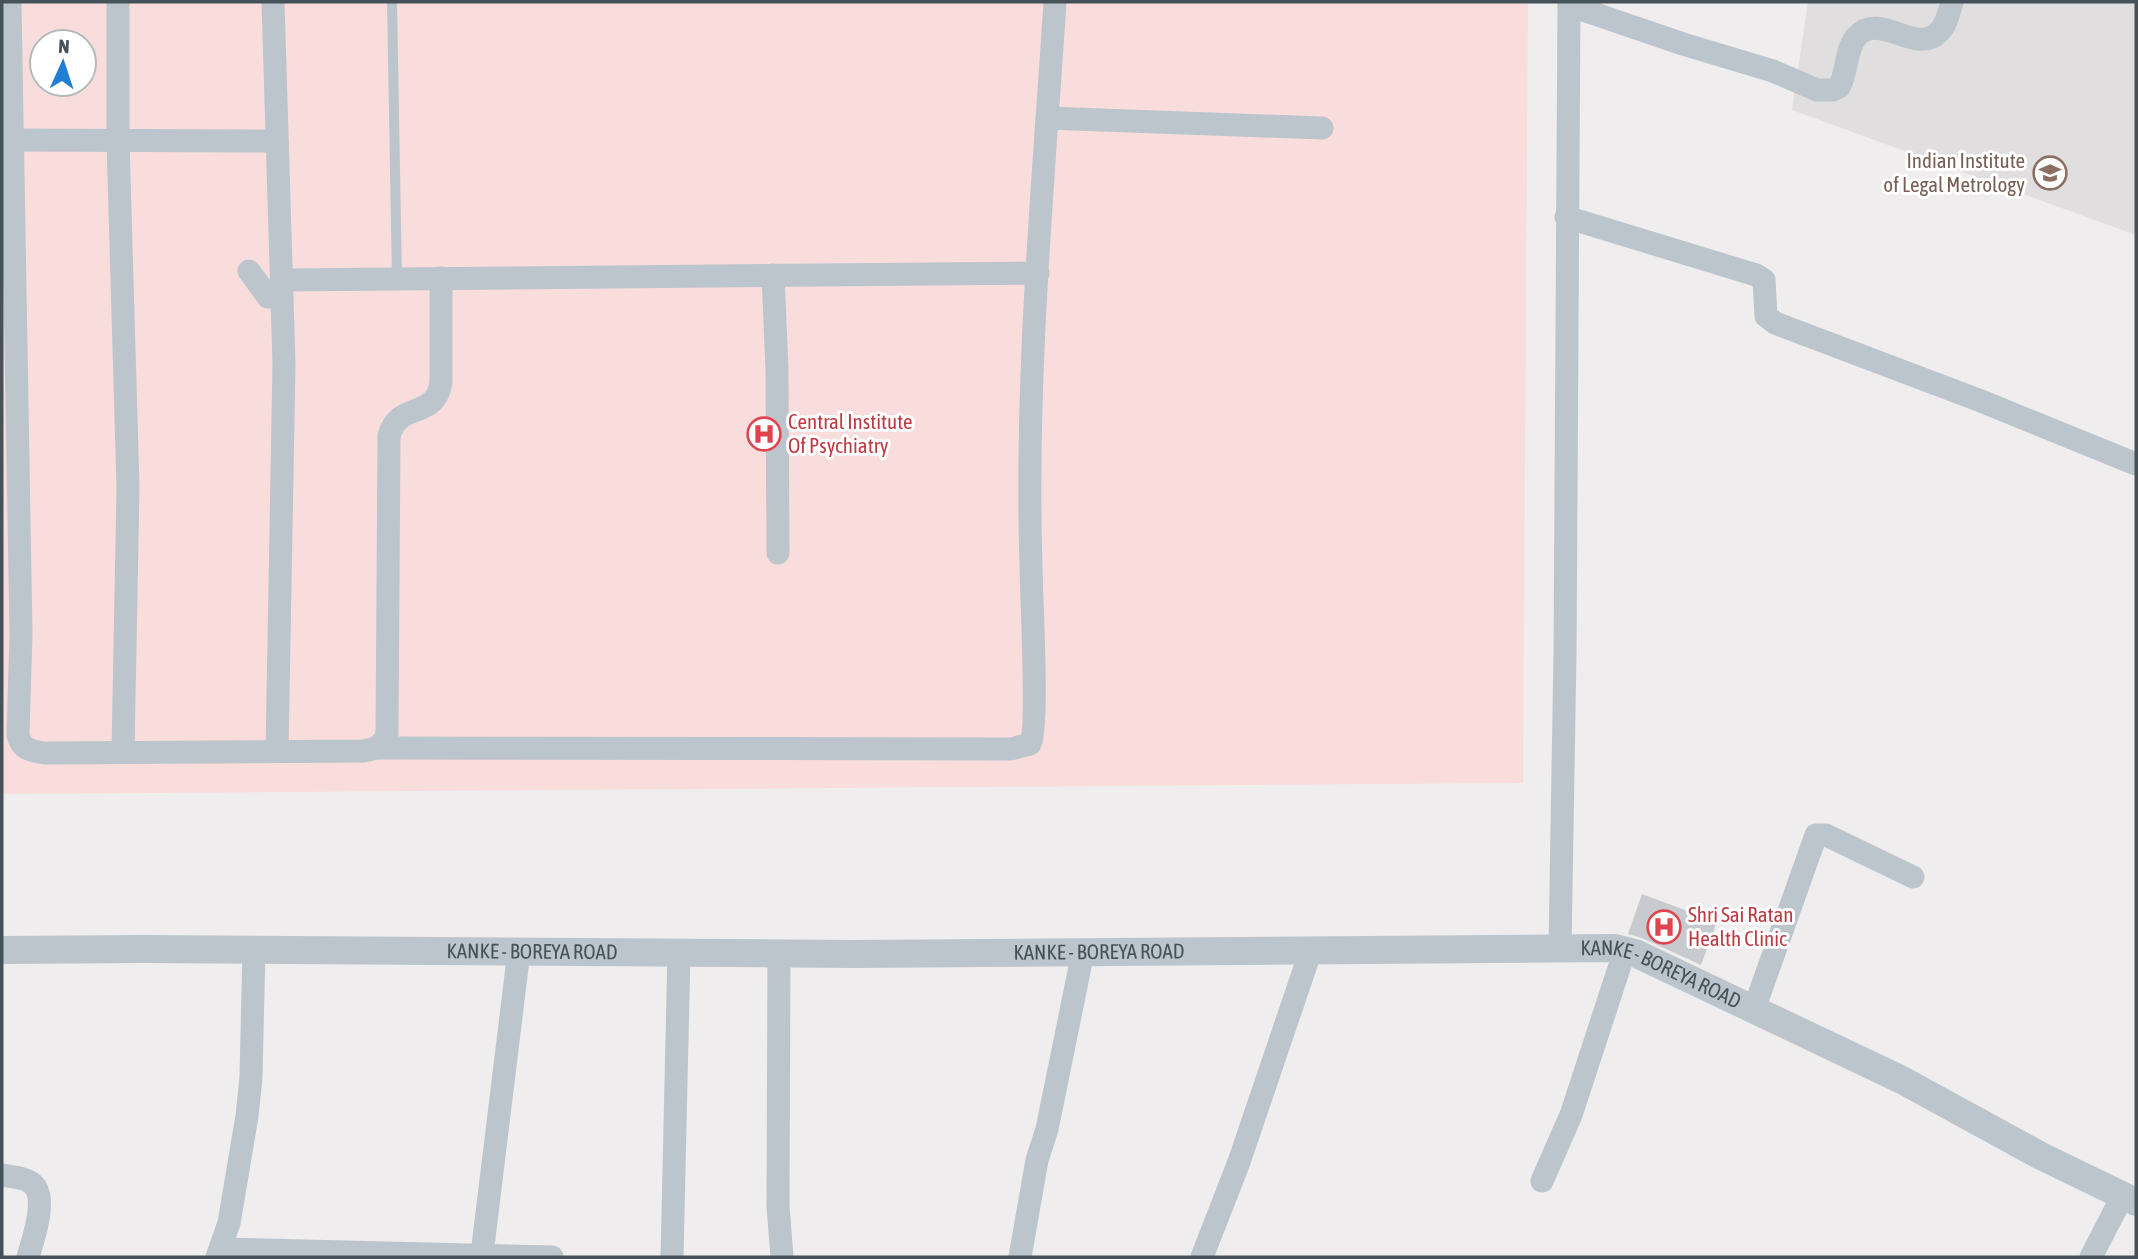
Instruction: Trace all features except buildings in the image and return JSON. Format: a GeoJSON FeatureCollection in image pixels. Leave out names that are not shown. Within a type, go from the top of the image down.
{"type":"FeatureCollection","features":[{"type":"Feature","properties":{"kind":"street"},"geometry":{"type":"LineString","coordinates":[[10,2],[21,635],[19,742],[33,751],[123,752],[363,751],[378,748],[1011,749],[1030,744],[1034,732],[1030,432],[1055,2]]}},
{"type":"Feature","properties":{"kind":"street"},"geometry":{"type":"LineString","coordinates":[[117,2],[118,141],[128,486],[123,752]]}},
{"type":"Feature","properties":{"kind":"street"},"geometry":{"type":"LineString","coordinates":[[273,2],[283,391],[277,751]]}},
{"type":"Feature","properties":{"kind":"street"},"geometry":{"type":"LineString","coordinates":[[1560,948],[1565,653],[1569,3],[1826,91],[1839,87],[1857,35],[1864,30],[1888,30],[1920,39],[1932,37],[1945,23],[1952,2]]}},
{"type":"Feature","properties":{"kind":"street"},"geometry":{"type":"LineString","coordinates":[[1047,118],[1322,128]]}},
{"type":"Feature","properties":{"kind":"street"},"geometry":{"type":"LineString","coordinates":[[12,140],[276,141]]}},
{"type":"Feature","properties":{"kind":"street"},"geometry":{"type":"LineString","coordinates":[[1566,217],[1760,277],[1765,284],[1766,316],[1775,323],[2136,464]]}},
{"type":"Feature","properties":{"kind":"street"},"geometry":{"type":"LineString","coordinates":[[249,271],[268,297],[282,289],[397,279],[1038,273]]}},
{"type":"Feature","properties":{"kind":"street"},"geometry":{"type":"LineString","coordinates":[[773,275],[777,371],[778,553]]}},
{"type":"Feature","properties":{"kind":"street"},"geometry":{"type":"LineString","coordinates":[[378,748],[384,743],[387,734],[389,436],[396,421],[403,415],[430,405],[439,394],[441,278]]}},
{"type":"Feature","properties":{"kind":"street"},"geometry":{"type":"LineString","coordinates":[[1754,1009],[1816,835],[1826,835],[1913,877]]}},
{"type":"Feature","properties":{"kind":"street","name":"KANKE - BOREYA ROAD"},"geometry":{"type":"LineString","coordinates":[[2,950],[779,954],[1615,948],[1625,950],[1754,1009],[1902,1080],[2041,1156],[2130,1199]]}},
{"type":"Feature","properties":{"kind":"street"},"geometry":{"type":"LineString","coordinates":[[254,950],[250,1090],[229,1223],[219,1253],[482,1254],[552,1257]]}},
{"type":"Feature","properties":{"kind":"street"},"geometry":{"type":"LineString","coordinates":[[1202,1257],[1239,1162],[1311,950]]}},
{"type":"Feature","properties":{"kind":"street"},"geometry":{"type":"LineString","coordinates":[[1542,1181],[1571,1115],[1625,950]]}},
{"type":"Feature","properties":{"kind":"street"},"geometry":{"type":"LineString","coordinates":[[482,1254],[519,951]]}},
{"type":"Feature","properties":{"kind":"street"},"geometry":{"type":"LineString","coordinates":[[1020,1257],[1037,1160],[1048,1129],[1083,951]]}},
{"type":"Feature","properties":{"kind":"street"},"geometry":{"type":"LineString","coordinates":[[672,1257],[679,952]]}},
{"type":"Feature","properties":{"kind":"street"},"geometry":{"type":"LineString","coordinates":[[779,954],[778,1206],[782,1257]]}},
{"type":"Feature","properties":{"kind":"street"},"geometry":{"type":"LineString","coordinates":[[2,1175],[30,1182],[37,1188],[40,1200],[28,1257]]}},
{"type":"Feature","properties":{"kind":"street"},"geometry":{"type":"LineString","coordinates":[[2091,1257],[2130,1199]]}},
{"type":"Feature","properties":{"kind":"lane"},"geometry":{"type":"LineString","coordinates":[[392,2],[397,279]]}},
{"type":"Feature","properties":{"kind":"shaded area","name":"Central Institute Of Psychiatry"},"geometry":{"type":"Polygon","coordinates":[[[2,2],[1528,2],[1523,783],[2,794],[2,2]]]}},
{"type":"Feature","properties":{"kind":"shaded area","name":"Indian Institute of Legal Metrology"},"geometry":{"type":"Polygon","coordinates":[[[1808,2],[2136,2],[2136,235],[1792,110],[1808,2]]]}},
{"type":"Feature","properties":{"kind":"place","name":"Indian Institute of Legal Metrology"},"geometry":{"type":"Point","coordinates":[2050,173]}},
{"type":"Feature","properties":{"kind":"place","name":"Central Institute Of Psychiatry"},"geometry":{"type":"Point","coordinates":[764,434]}},
{"type":"Feature","properties":{"kind":"place","name":"Shri Sai Ratan Health Clinic"},"geometry":{"type":"Point","coordinates":[1664,927]}}]}
